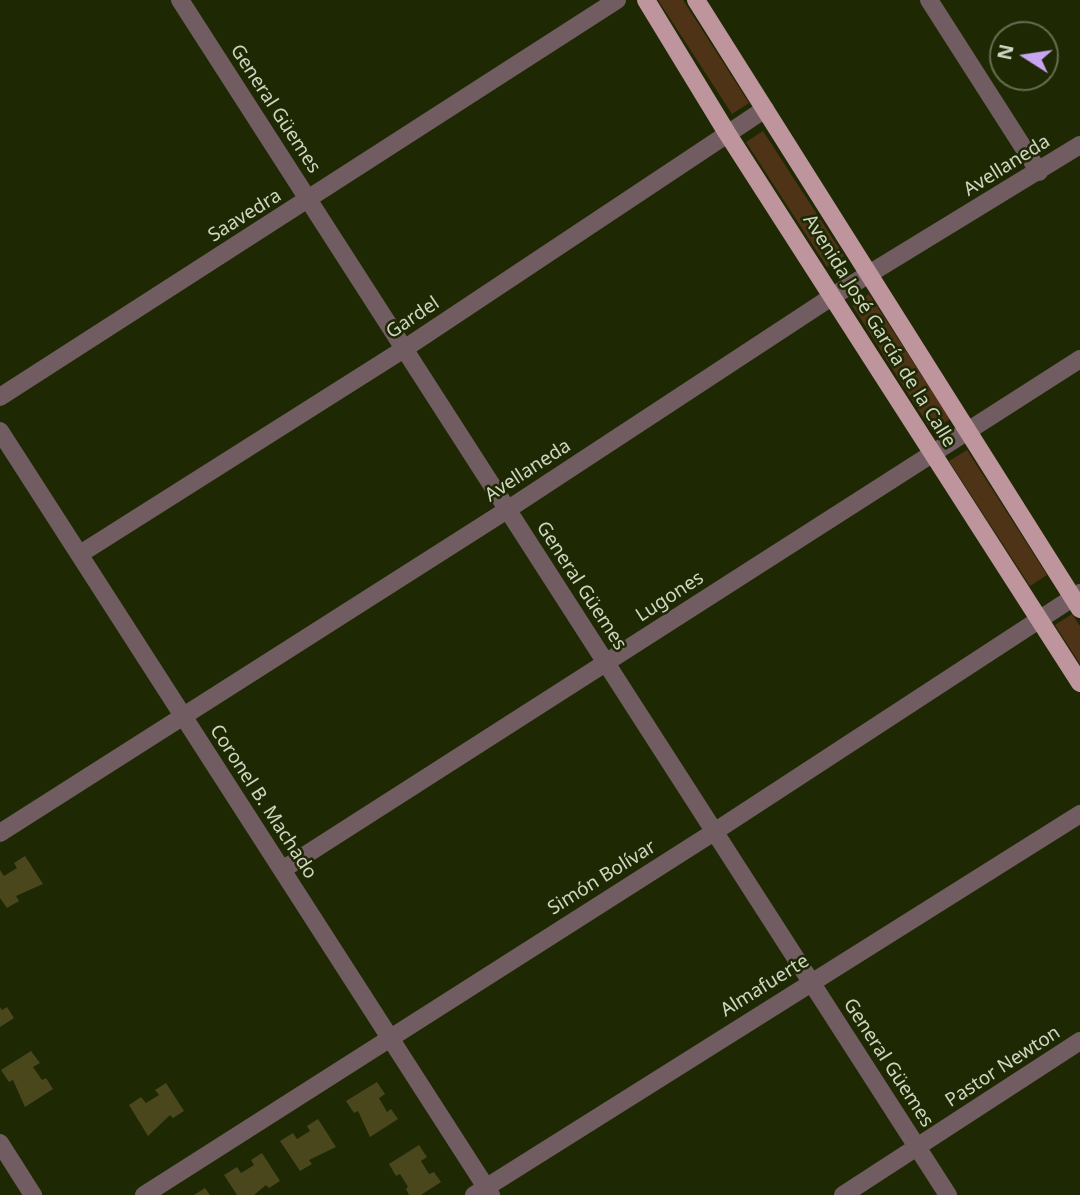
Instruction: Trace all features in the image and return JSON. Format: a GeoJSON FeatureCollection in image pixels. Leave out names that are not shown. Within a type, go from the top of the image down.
{"type":"FeatureCollection","features":[{"type":"Feature","properties":{"kind":"main road","name":"Avenida José García de la Calle"},"geometry":{"type":"LineString","coordinates":[[646,0],[727,133],[1080,683]]}},
{"type":"Feature","properties":{"kind":"main road","name":"Avenida José García de la Calle"},"geometry":{"type":"LineString","coordinates":[[696,0],[1077,600]]}},
{"type":"Feature","properties":{"kind":"street","name":"General Güemes"},"geometry":{"type":"LineString","coordinates":[[180,0],[948,1195]]}},
{"type":"Feature","properties":{"kind":"street","name":"Saavedra"},"geometry":{"type":"LineString","coordinates":[[0,397],[617,0]]}},
{"type":"Feature","properties":{"kind":"street"},"geometry":{"type":"LineString","coordinates":[[929,0],[1038,172]]}},
{"type":"Feature","properties":{"kind":"street","name":"Gardel"},"geometry":{"type":"LineString","coordinates":[[80,554],[404,349],[765,109]]}},
{"type":"Feature","properties":{"kind":"street","name":"Avellaneda"},"geometry":{"type":"LineString","coordinates":[[0,833],[508,510],[833,296],[1080,145]]}},
{"type":"Feature","properties":{"kind":"street","name":"Lugones"},"geometry":{"type":"LineString","coordinates":[[282,870],[1080,359]]}},
{"type":"Feature","properties":{"kind":"street","name":"Coronel B. Machado"},"geometry":{"type":"LineString","coordinates":[[0,431],[390,1038],[484,1192]]}},
{"type":"Feature","properties":{"kind":"street","name":"Simón Bolívar"},"geometry":{"type":"LineString","coordinates":[[144,1195],[714,832],[1038,619],[1077,600]]}},
{"type":"Feature","properties":{"kind":"street","name":"Almafuerte"},"geometry":{"type":"LineString","coordinates":[[484,1192],[811,982],[1080,814]]}},
{"type":"Feature","properties":{"kind":"street","name":"Pastor Newton"},"geometry":{"type":"LineString","coordinates":[[843,1195],[1080,1041]]}},
{"type":"Feature","properties":{"kind":"street"},"geometry":{"type":"LineString","coordinates":[[0,1143],[33,1195]]}},
{"type":"Feature","properties":{"kind":"shaded area"},"geometry":{"type":"Polygon","coordinates":[[[658,0],[683,0],[749,103],[732,114],[658,0]]]}},
{"type":"Feature","properties":{"kind":"shaded area"},"geometry":{"type":"Polygon","coordinates":[[[763,131],[844,256],[827,267],[746,142],[763,131]]]}},
{"type":"Feature","properties":{"kind":"shaded area"},"geometry":{"type":"Polygon","coordinates":[[[869,294],[950,419],[932,431],[852,305],[869,294]]]}},
{"type":"Feature","properties":{"kind":"shaded area"},"geometry":{"type":"Polygon","coordinates":[[[967,450],[1047,575],[1030,586],[949,461],[967,450]]]}},
{"type":"Feature","properties":{"kind":"shaded area"},"geometry":{"type":"Polygon","coordinates":[[[1072,614],[1080,626],[1080,664],[1055,625],[1072,614]]]}},
{"type":"Feature","properties":{"kind":"building"},"geometry":{"type":"Polygon","coordinates":[[[25,856],[43,884],[16,896],[19,901],[7,908],[0,898],[0,870],[4,876],[17,868],[14,863],[25,856]]]}},
{"type":"Feature","properties":{"kind":"building"},"geometry":{"type":"Polygon","coordinates":[[[0,1007],[2,1010],[7,1007],[14,1018],[0,1027],[0,1007]]]}},
{"type":"Feature","properties":{"kind":"building"},"geometry":{"type":"Polygon","coordinates":[[[31,1051],[40,1063],[33,1067],[42,1080],[46,1078],[53,1089],[25,1107],[13,1080],[9,1082],[1,1070],[31,1051]]]}},
{"type":"Feature","properties":{"kind":"building"},"geometry":{"type":"Polygon","coordinates":[[[377,1082],[385,1094],[379,1098],[387,1112],[391,1109],[398,1119],[370,1137],[358,1111],[354,1113],[346,1101],[377,1082]]]}},
{"type":"Feature","properties":{"kind":"building"},"geometry":{"type":"Polygon","coordinates":[[[166,1083],[184,1111],[173,1118],[170,1115],[148,1136],[129,1105],[141,1097],[146,1103],[159,1095],[155,1090],[166,1083]]]}},
{"type":"Feature","properties":{"kind":"building"},"geometry":{"type":"Polygon","coordinates":[[[318,1119],[336,1147],[309,1160],[312,1164],[300,1171],[280,1141],[293,1133],[297,1139],[310,1131],[307,1126],[318,1119]]]}},
{"type":"Feature","properties":{"kind":"building"},"geometry":{"type":"Polygon","coordinates":[[[419,1145],[427,1157],[421,1161],[429,1174],[434,1172],[441,1182],[421,1195],[409,1195],[406,1189],[408,1187],[400,1174],[396,1176],[389,1164],[419,1145]]]}},
{"type":"Feature","properties":{"kind":"building"},"geometry":{"type":"Polygon","coordinates":[[[262,1153],[280,1181],[269,1188],[266,1185],[254,1195],[237,1195],[224,1175],[237,1167],[241,1173],[254,1165],[251,1160],[262,1153]]]}},
{"type":"Feature","properties":{"kind":"building"},"geometry":{"type":"Polygon","coordinates":[[[205,1188],[210,1195],[194,1195],[205,1188]]]}}]}
